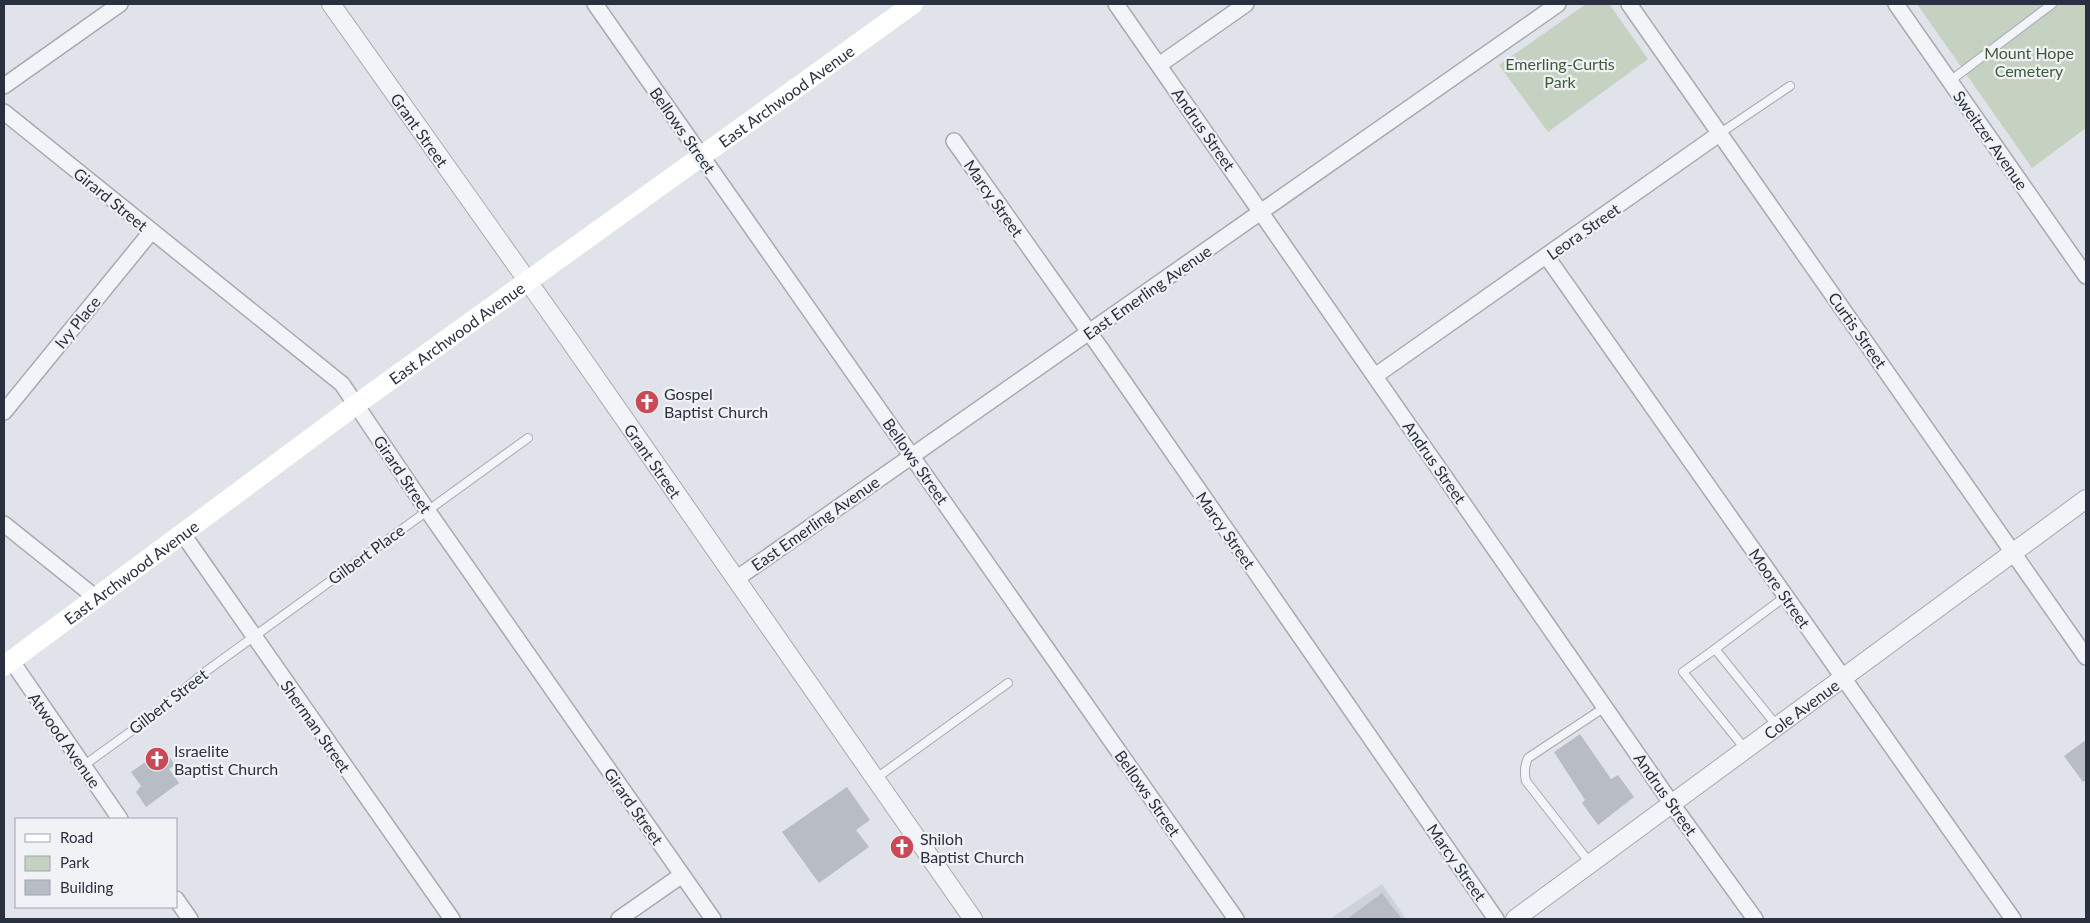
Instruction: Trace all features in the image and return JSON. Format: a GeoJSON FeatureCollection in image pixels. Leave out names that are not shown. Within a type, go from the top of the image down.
{"type":"FeatureCollection","features":[{"type":"Feature","properties":{"kind":"main road","name":"East Archwood Avenue"},"geometry":{"type":"LineString","coordinates":[[8,663],[357,404],[913,4]]}},
{"type":"Feature","properties":{"kind":"street"},"geometry":{"type":"LineString","coordinates":[[4,86],[120,4]]}},
{"type":"Feature","properties":{"kind":"street","name":"Grant Street"},"geometry":{"type":"LineString","coordinates":[[331,4],[528,282],[973,919]]}},
{"type":"Feature","properties":{"kind":"street","name":"Bellows Street"},"geometry":{"type":"LineString","coordinates":[[595,4],[1236,919]]}},
{"type":"Feature","properties":{"kind":"street","name":"Andrus Street"},"geometry":{"type":"LineString","coordinates":[[1116,4],[1672,804],[1755,919]]}},
{"type":"Feature","properties":{"kind":"street"},"geometry":{"type":"LineString","coordinates":[[1159,65],[1246,4]]}},
{"type":"Feature","properties":{"kind":"street","name":"East Emerling Avenue"},"geometry":{"type":"LineString","coordinates":[[736,579],[1558,4]]}},
{"type":"Feature","properties":{"kind":"street","name":"Curtis Street"},"geometry":{"type":"LineString","coordinates":[[1629,4],[2086,657]]}},
{"type":"Feature","properties":{"kind":"street","name":"Sweitzer Avenue"},"geometry":{"type":"LineString","coordinates":[[1896,4],[2086,276]]}},
{"type":"Feature","properties":{"kind":"street","name":"Girard Street"},"geometry":{"type":"LineString","coordinates":[[4,112],[342,384],[427,510],[713,919]]}},
{"type":"Feature","properties":{"kind":"street","name":"Leora Street"},"geometry":{"type":"LineString","coordinates":[[1375,376],[1720,134]]}},
{"type":"Feature","properties":{"kind":"street","name":"Marcy Street"},"geometry":{"type":"LineString","coordinates":[[954,141],[1089,332],[1496,919]]}},
{"type":"Feature","properties":{"kind":"street","name":"Ivy Place"},"geometry":{"type":"LineString","coordinates":[[4,412],[151,232]]}},
{"type":"Feature","properties":{"kind":"street","name":"Moore Street"},"geometry":{"type":"LineString","coordinates":[[1547,257],[2012,919]]}},
{"type":"Feature","properties":{"kind":"street","name":"Cole Avenue"},"geometry":{"type":"LineString","coordinates":[[1515,919],[2086,499]]}},
{"type":"Feature","properties":{"kind":"street"},"geometry":{"type":"LineString","coordinates":[[4,524],[95,597]]}},
{"type":"Feature","properties":{"kind":"street","name":"Sherman Street"},"geometry":{"type":"LineString","coordinates":[[182,533],[452,919]]}},
{"type":"Feature","properties":{"kind":"street","name":"Atwood Avenue"},"geometry":{"type":"LineString","coordinates":[[8,663],[119,818]]}},
{"type":"Feature","properties":{"kind":"street"},"geometry":{"type":"LineString","coordinates":[[619,919],[682,875]]}},
{"type":"Feature","properties":{"kind":"street"},"geometry":{"type":"LineString","coordinates":[[178,902],[190,919]]}},
{"type":"Feature","properties":{"kind":"lane"},"geometry":{"type":"LineString","coordinates":[[1950,81],[2052,4]]}},
{"type":"Feature","properties":{"kind":"lane","name":"Leora Street"},"geometry":{"type":"LineString","coordinates":[[1720,134],[1790,86]]}},
{"type":"Feature","properties":{"kind":"lane","name":"Gilbert Place"},"geometry":{"type":"LineString","coordinates":[[254,638],[528,438]]}},
{"type":"Feature","properties":{"kind":"lane"},"geometry":{"type":"LineString","coordinates":[[1746,750],[1683,672],[1786,596]]}},
{"type":"Feature","properties":{"kind":"lane","name":"Gilbert Street"},"geometry":{"type":"LineString","coordinates":[[83,766],[148,719],[205,672],[254,638]]}},
{"type":"Feature","properties":{"kind":"lane"},"geometry":{"type":"LineString","coordinates":[[1715,649],[1777,726]]}},
{"type":"Feature","properties":{"kind":"lane"},"geometry":{"type":"LineString","coordinates":[[875,779],[1008,683]]}},
{"type":"Feature","properties":{"kind":"lane"},"geometry":{"type":"LineString","coordinates":[[1590,864],[1526,781],[1524,772],[1528,758],[1605,707]]}},
{"type":"Feature","properties":{"kind":"shaded area"},"geometry":{"type":"Polygon","coordinates":[[[1382,884],[1406,919],[1330,919],[1382,884]]]}},
{"type":"Feature","properties":{"kind":"green space","name":"Emerling-Curtis Park"},"geometry":{"type":"Polygon","coordinates":[[[1586,4],[1609,4],[1648,59],[1548,132],[1499,65],[1586,4]]]}},
{"type":"Feature","properties":{"kind":"green space","name":"Mount Hope Cemetery"},"geometry":{"type":"Polygon","coordinates":[[[1917,4],[2086,4],[2086,128],[2032,168],[1917,4]]]}},
{"type":"Feature","properties":{"kind":"building"},"geometry":{"type":"Polygon","coordinates":[[[1580,734],[1611,779],[1618,775],[1634,797],[1598,825],[1582,803],[1585,800],[1554,752],[1580,734]]]}},
{"type":"Feature","properties":{"kind":"building"},"geometry":{"type":"Polygon","coordinates":[[[2086,740],[2086,780],[2083,782],[2064,756],[2086,740]]]}},
{"type":"Feature","properties":{"kind":"building"},"geometry":{"type":"Polygon","coordinates":[[[164,749],[175,765],[169,769],[179,783],[146,807],[136,792],[141,786],[131,772],[164,749]]]}},
{"type":"Feature","properties":{"kind":"building"},"geometry":{"type":"Polygon","coordinates":[[[847,787],[870,820],[856,830],[869,847],[819,883],[782,832],[847,787]]]}},
{"type":"Feature","properties":{"kind":"building"},"geometry":{"type":"Polygon","coordinates":[[[1382,893],[1402,919],[1347,919],[1382,893]]]}},
{"type":"Feature","properties":{"kind":"place","name":"Gospel Baptist Church"},"geometry":{"type":"Point","coordinates":[647,402]}},
{"type":"Feature","properties":{"kind":"place","name":"Israelite Baptist Church"},"geometry":{"type":"Point","coordinates":[157,759]}},
{"type":"Feature","properties":{"kind":"place","name":"Shiloh Baptist Church"},"geometry":{"type":"Point","coordinates":[902,847]}}]}
